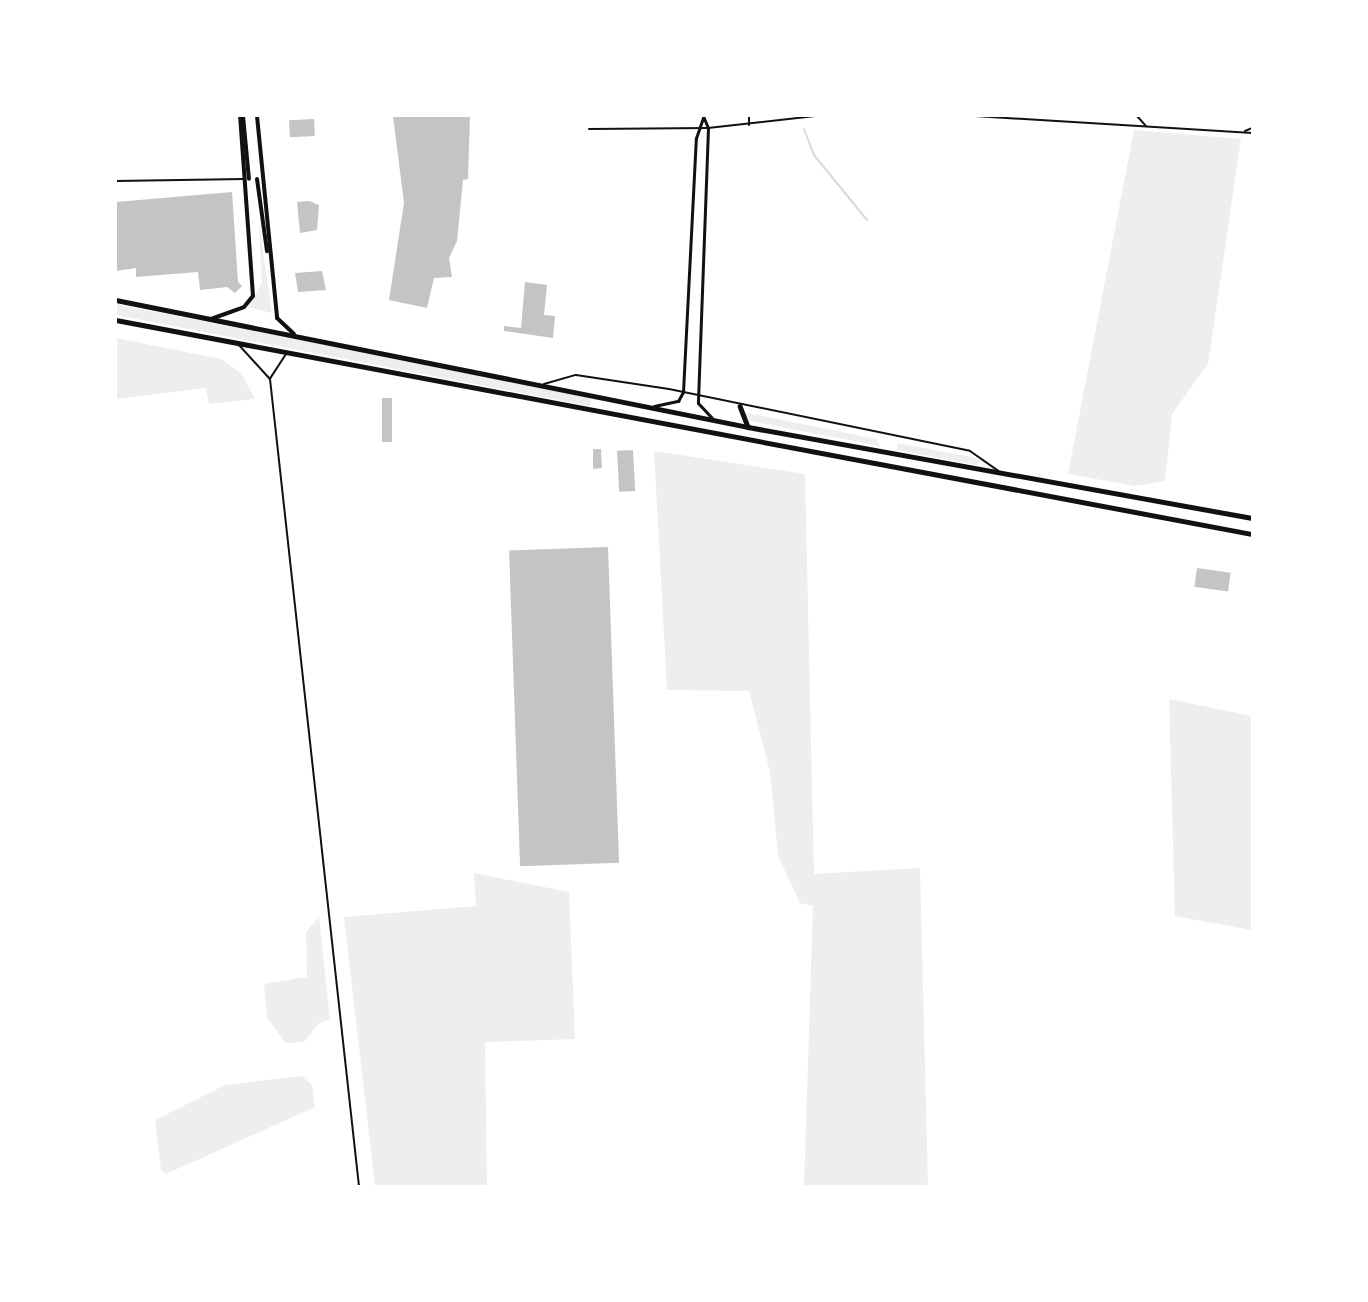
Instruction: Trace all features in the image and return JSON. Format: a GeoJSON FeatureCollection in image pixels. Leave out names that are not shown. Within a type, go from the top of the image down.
{"type":"FeatureCollection","features":[{"type":"Feature","properties":{"kind":"highway"},"geometry":{"type":"LineString","coordinates":[[116,300],[543,384],[748,428],[1004,476],[1252,518]]}},
{"type":"Feature","properties":{"kind":"highway"},"geometry":{"type":"LineString","coordinates":[[116,320],[1252,534]]}},
{"type":"Feature","properties":{"kind":"highway"},"geometry":{"type":"LineString","coordinates":[[740,406],[748,428]]}},
{"type":"Feature","properties":{"kind":"main road"},"geometry":{"type":"LineString","coordinates":[[211,319],[244,307],[254,296],[242,116]]}},
{"type":"Feature","properties":{"kind":"main road"},"geometry":{"type":"LineString","coordinates":[[257,116],[269,257]]}},
{"type":"Feature","properties":{"kind":"main road"},"geometry":{"type":"LineString","coordinates":[[257,179],[277,318],[294,334]]}},
{"type":"Feature","properties":{"kind":"street"},"geometry":{"type":"LineString","coordinates":[[749,116],[749,125]]}},
{"type":"Feature","properties":{"kind":"street"},"geometry":{"type":"LineString","coordinates":[[589,129],[708,128],[815,116]]}},
{"type":"Feature","properties":{"kind":"street"},"geometry":{"type":"LineString","coordinates":[[975,116],[1024,117],[1252,133]]}},
{"type":"Feature","properties":{"kind":"street"},"geometry":{"type":"LineString","coordinates":[[1137,116],[1146,126]]}},
{"type":"Feature","properties":{"kind":"street"},"geometry":{"type":"LineString","coordinates":[[650,407],[673,403],[683,392],[697,127],[703,117]]}},
{"type":"Feature","properties":{"kind":"street"},"geometry":{"type":"LineString","coordinates":[[703,117],[708,128],[698,395],[702,411],[721,422]]}},
{"type":"Feature","properties":{"kind":"street"},"geometry":{"type":"LineString","coordinates":[[1242,132],[1252,128]]}},
{"type":"Feature","properties":{"kind":"street"},"geometry":{"type":"LineString","coordinates":[[236,343],[270,379],[359,1186]]}},
{"type":"Feature","properties":{"kind":"street"},"geometry":{"type":"LineString","coordinates":[[270,379],[288,353]]}},
{"type":"Feature","properties":{"kind":"street"},"geometry":{"type":"LineString","coordinates":[[543,384],[576,375],[683,392],[740,406],[970,451],[987,459],[1004,476]]}},
{"type":"Feature","properties":{"kind":"lane"},"geometry":{"type":"LineString","coordinates":[[116,181],[247,179]]}},
{"type":"Feature","properties":{"kind":"shaded area"},"geometry":{"type":"Polygon","coordinates":[[[1134,130],[1241,139],[1208,364],[1172,414],[1165,481],[1135,486],[1068,474],[1134,130]]]}},
{"type":"Feature","properties":{"kind":"shaded area"},"geometry":{"type":"Polygon","coordinates":[[[257,188],[259,223],[272,313],[248,307],[262,283],[257,188]]]}},
{"type":"Feature","properties":{"kind":"shaded area"},"geometry":{"type":"Polygon","coordinates":[[[116,304],[554,390],[591,398],[590,406],[116,315],[116,304]]]}},
{"type":"Feature","properties":{"kind":"shaded area"},"geometry":{"type":"Polygon","coordinates":[[[116,338],[221,359],[241,373],[255,399],[209,404],[206,388],[116,399],[116,338]]]}},
{"type":"Feature","properties":{"kind":"shaded area"},"geometry":{"type":"Polygon","coordinates":[[[743,412],[876,439],[880,446],[749,421],[743,412]]]}},
{"type":"Feature","properties":{"kind":"shaded area"},"geometry":{"type":"Polygon","coordinates":[[[897,443],[976,458],[980,461],[977,465],[897,450],[897,443]]]}},
{"type":"Feature","properties":{"kind":"shaded area"},"geometry":{"type":"Polygon","coordinates":[[[654,451],[805,474],[814,874],[920,868],[928,1186],[804,1186],[813,906],[800,903],[778,856],[770,772],[749,691],[667,690],[654,451]]]}},
{"type":"Feature","properties":{"kind":"shaded area"},"geometry":{"type":"Polygon","coordinates":[[[1169,699],[1252,716],[1252,930],[1175,916],[1169,699]]]}},
{"type":"Feature","properties":{"kind":"shaded area"},"geometry":{"type":"Polygon","coordinates":[[[474,873],[569,892],[575,1039],[485,1042],[487,1186],[375,1186],[344,917],[476,906],[474,873]]]}},
{"type":"Feature","properties":{"kind":"shaded area"},"geometry":{"type":"Polygon","coordinates":[[[319,917],[330,1020],[319,1023],[304,1042],[286,1043],[267,1018],[264,984],[307,977],[306,932],[319,917]]]}},
{"type":"Feature","properties":{"kind":"shaded area"},"geometry":{"type":"Polygon","coordinates":[[[302,1076],[312,1085],[315,1107],[166,1174],[161,1170],[155,1120],[225,1085],[302,1076]]]}},
{"type":"Feature","properties":{"kind":"building"},"geometry":{"type":"Polygon","coordinates":[[[393,116],[470,116],[468,179],[463,180],[457,241],[449,258],[452,277],[434,278],[427,308],[389,300],[404,203],[393,116]]]}},
{"type":"Feature","properties":{"kind":"building"},"geometry":{"type":"Polygon","coordinates":[[[314,119],[315,136],[290,137],[289,120],[314,119]]]}},
{"type":"Feature","properties":{"kind":"building"},"geometry":{"type":"Polygon","coordinates":[[[232,192],[238,282],[242,286],[235,293],[227,287],[200,290],[198,272],[136,277],[136,268],[116,271],[116,202],[232,192]]]}},
{"type":"Feature","properties":{"kind":"building"},"geometry":{"type":"Polygon","coordinates":[[[309,201],[319,205],[317,230],[300,233],[297,202],[309,201]]]}},
{"type":"Feature","properties":{"kind":"building"},"geometry":{"type":"Polygon","coordinates":[[[322,271],[326,290],[298,292],[295,273],[322,271]]]}},
{"type":"Feature","properties":{"kind":"building"},"geometry":{"type":"Polygon","coordinates":[[[525,282],[547,285],[544,315],[555,316],[553,338],[504,331],[504,326],[521,328],[525,282]]]}},
{"type":"Feature","properties":{"kind":"building"},"geometry":{"type":"Polygon","coordinates":[[[382,398],[392,398],[392,442],[382,442],[382,398]]]}},
{"type":"Feature","properties":{"kind":"building"},"geometry":{"type":"Polygon","coordinates":[[[593,449],[601,449],[602,468],[593,469],[593,449]]]}},
{"type":"Feature","properties":{"kind":"building"},"geometry":{"type":"Polygon","coordinates":[[[633,450],[635,491],[619,492],[617,451],[633,450]]]}},
{"type":"Feature","properties":{"kind":"building"},"geometry":{"type":"Polygon","coordinates":[[[608,547],[619,863],[520,866],[509,550],[608,547]]]}},
{"type":"Feature","properties":{"kind":"building"},"geometry":{"type":"Polygon","coordinates":[[[1197,568],[1231,573],[1228,592],[1194,587],[1197,568]]]}},
{"type":"Feature","properties":{"kind":"waterway"},"geometry":{"type":"LineString","coordinates":[[804,129],[814,155],[867,220]]}}]}
